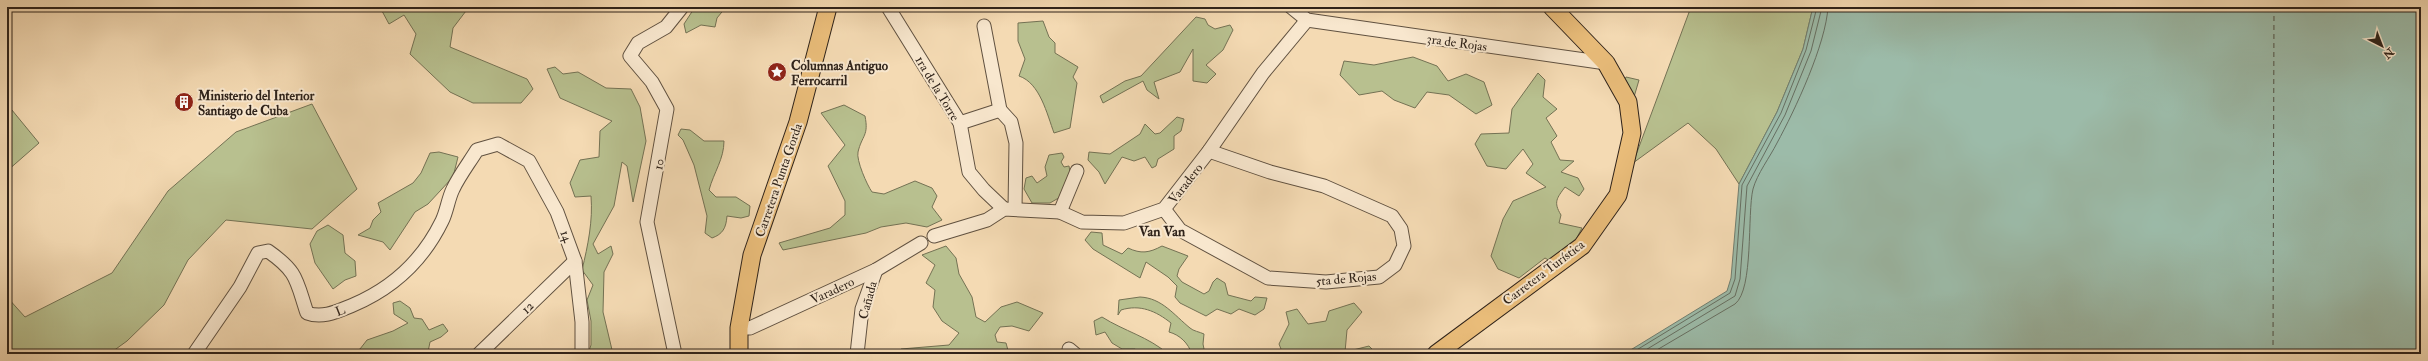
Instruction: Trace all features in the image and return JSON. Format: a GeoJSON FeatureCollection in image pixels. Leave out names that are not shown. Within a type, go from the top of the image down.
{"type":"FeatureCollection","features":[{"type":"Feature","properties":{"kind":"main road","name":"Carretera Punta Gorda"},"geometry":{"type":"LineString","coordinates":[[739,354],[739,328],[752,255],[798,122],[805,90],[828,7]]}},
{"type":"Feature","properties":{"kind":"main road","name":"Carretera Turística"},"geometry":{"type":"LineString","coordinates":[[1436,354],[1582,246],[1618,195],[1632,133],[1628,102],[1606,63],[1552,7]]}},
{"type":"Feature","properties":{"kind":"street","name":"10"},"geometry":{"type":"LineString","coordinates":[[675,354],[647,222],[667,109],[652,82],[630,56],[638,43],[666,27],[682,7]]}},
{"type":"Feature","properties":{"kind":"street","name":"1ra de la Torre"},"geometry":{"type":"LineString","coordinates":[[888,7],[960,123],[969,172],[984,190],[1010,209]]}},
{"type":"Feature","properties":{"kind":"street"},"geometry":{"type":"LineString","coordinates":[[1291,7],[1308,20]]}},
{"type":"Feature","properties":{"kind":"street","name":"Varadero"},"geometry":{"type":"LineString","coordinates":[[1010,209],[1060,212],[1082,222],[1124,223],[1164,209],[1209,151],[1263,73],[1308,20]]}},
{"type":"Feature","properties":{"kind":"street","name":"3ra de Rojas"},"geometry":{"type":"LineString","coordinates":[[1308,20],[1606,63]]}},
{"type":"Feature","properties":{"kind":"street"},"geometry":{"type":"LineString","coordinates":[[934,236],[987,220],[1010,209],[1016,144],[1011,122],[1000,110],[984,26]]}},
{"type":"Feature","properties":{"kind":"street"},"geometry":{"type":"LineString","coordinates":[[960,123],[1000,110]]}},
{"type":"Feature","properties":{"kind":"street","name":"14"},"geometry":{"type":"LineString","coordinates":[[498,144],[529,161],[558,212],[576,261],[582,322],[582,354]]}},
{"type":"Feature","properties":{"kind":"street","name":"L"},"geometry":{"type":"LineString","coordinates":[[194,354],[240,287],[258,253],[268,251],[290,268],[295,276],[307,313],[316,317],[335,312],[381,291],[416,262],[429,246],[443,219],[452,190],[477,150],[498,144]]}},
{"type":"Feature","properties":{"kind":"street","name":"5ta de Rojas"},"geometry":{"type":"LineString","coordinates":[[1164,209],[1180,230],[1268,278],[1326,282],[1371,278],[1379,277],[1395,265],[1404,246],[1401,229],[1392,216],[1324,186],[1270,172],[1209,151]]}},
{"type":"Feature","properties":{"kind":"street"},"geometry":{"type":"LineString","coordinates":[[1060,212],[1077,171]]}},
{"type":"Feature","properties":{"kind":"street","name":"Varadero"},"geometry":{"type":"LineString","coordinates":[[739,328],[750,328],[876,270],[921,243]]}},
{"type":"Feature","properties":{"kind":"street","name":"12"},"geometry":{"type":"LineString","coordinates":[[480,354],[576,261]]}},
{"type":"Feature","properties":{"kind":"street","name":"Cañada"},"geometry":{"type":"LineString","coordinates":[[858,354],[862,309],[876,270]]}},
{"type":"Feature","properties":{"kind":"green space"},"geometry":{"type":"Polygon","coordinates":[[[384,7],[469,7],[453,28],[450,47],[527,79],[533,89],[521,103],[473,103],[450,92],[410,54],[416,34],[404,15],[389,24],[382,11],[384,7]]]}},
{"type":"Feature","properties":{"kind":"green space"},"geometry":{"type":"Polygon","coordinates":[[[695,7],[726,7],[717,18],[715,27],[701,25],[686,33],[684,24],[695,7]]]}},
{"type":"Feature","properties":{"kind":"green space"},"geometry":{"type":"Polygon","coordinates":[[[1691,7],[1813,7],[1803,49],[1777,112],[1739,184],[1716,149],[1688,123],[1633,163],[1691,7]]]}},
{"type":"Feature","properties":{"kind":"green space"},"geometry":{"type":"Polygon","coordinates":[[[1196,17],[1205,19],[1208,25],[1215,29],[1230,25],[1233,30],[1223,50],[1206,65],[1216,74],[1207,83],[1193,81],[1193,49],[1180,72],[1154,82],[1159,99],[1147,90],[1143,81],[1103,103],[1100,96],[1125,81],[1141,76],[1196,17]]]}},
{"type":"Feature","properties":{"kind":"green space"},"geometry":{"type":"Polygon","coordinates":[[[1043,21],[1049,37],[1055,43],[1055,53],[1078,67],[1073,77],[1077,83],[1070,128],[1054,133],[1042,100],[1032,85],[1019,76],[1025,59],[1018,41],[1018,23],[1043,21]]]}},
{"type":"Feature","properties":{"kind":"green space"},"geometry":{"type":"Polygon","coordinates":[[[1413,57],[1437,66],[1448,81],[1466,74],[1484,82],[1492,105],[1476,114],[1449,95],[1427,92],[1415,108],[1394,100],[1382,91],[1359,95],[1340,75],[1344,61],[1374,65],[1413,57]]]}},
{"type":"Feature","properties":{"kind":"green space"},"geometry":{"type":"Polygon","coordinates":[[[555,67],[563,74],[578,72],[606,88],[631,89],[640,107],[646,141],[633,202],[627,166],[622,162],[614,206],[593,244],[598,254],[611,246],[613,254],[604,272],[603,312],[613,354],[588,354],[591,345],[591,321],[587,300],[593,285],[582,270],[590,233],[591,196],[575,197],[570,183],[580,160],[599,157],[600,131],[612,121],[560,98],[547,69],[555,67]]]}},
{"type":"Feature","properties":{"kind":"green space"},"geometry":{"type":"Polygon","coordinates":[[[1538,73],[1545,80],[1543,97],[1557,109],[1546,118],[1557,136],[1551,142],[1560,160],[1574,161],[1561,172],[1578,178],[1584,189],[1579,196],[1565,187],[1557,200],[1557,207],[1561,215],[1559,223],[1582,228],[1573,245],[1550,261],[1545,258],[1519,278],[1498,269],[1491,256],[1503,219],[1513,201],[1546,187],[1526,173],[1533,164],[1523,149],[1506,169],[1487,166],[1475,144],[1481,134],[1509,133],[1512,109],[1538,73]]]}},
{"type":"Feature","properties":{"kind":"green space"},"geometry":{"type":"Polygon","coordinates":[[[1626,77],[1639,80],[1634,97],[1625,79],[1626,77]]]}},
{"type":"Feature","properties":{"kind":"green space"},"geometry":{"type":"Polygon","coordinates":[[[7,104],[39,143],[7,171],[7,104]]]}},
{"type":"Feature","properties":{"kind":"green space"},"geometry":{"type":"Polygon","coordinates":[[[312,104],[357,189],[312,229],[226,220],[188,260],[164,305],[127,341],[109,354],[7,354],[7,297],[25,317],[112,273],[168,191],[236,132],[312,104]]]}},
{"type":"Feature","properties":{"kind":"green space"},"geometry":{"type":"Polygon","coordinates":[[[844,105],[865,116],[866,132],[858,152],[858,156],[862,172],[872,192],[884,194],[915,181],[932,188],[937,196],[932,207],[942,220],[927,227],[906,223],[881,227],[866,233],[783,250],[779,243],[830,228],[845,215],[845,201],[828,166],[845,145],[821,113],[844,105]]]}},
{"type":"Feature","properties":{"kind":"green space"},"geometry":{"type":"Polygon","coordinates":[[[1177,117],[1184,119],[1181,131],[1174,136],[1174,149],[1158,159],[1156,166],[1152,168],[1145,157],[1134,161],[1122,157],[1105,184],[1099,172],[1088,160],[1089,152],[1110,154],[1140,134],[1145,124],[1155,134],[1160,133],[1177,117]]]}},
{"type":"Feature","properties":{"kind":"green space"},"geometry":{"type":"Polygon","coordinates":[[[681,129],[690,130],[704,141],[724,141],[721,160],[709,190],[716,197],[736,197],[750,206],[749,216],[741,218],[727,216],[726,224],[723,230],[719,235],[712,238],[705,233],[707,216],[694,165],[683,140],[678,135],[681,129]]]}},
{"type":"Feature","properties":{"kind":"green space"},"geometry":{"type":"Polygon","coordinates":[[[439,152],[458,157],[453,177],[428,204],[415,212],[390,250],[383,242],[358,235],[370,228],[373,220],[381,212],[378,203],[413,183],[421,173],[430,153],[439,152]]]}},
{"type":"Feature","properties":{"kind":"green space"},"geometry":{"type":"Polygon","coordinates":[[[1062,153],[1064,157],[1061,162],[1064,167],[1069,166],[1070,172],[1062,196],[1050,203],[1032,203],[1024,189],[1026,178],[1032,176],[1037,183],[1047,176],[1045,167],[1049,155],[1062,153]]]}},
{"type":"Feature","properties":{"kind":"green space"},"geometry":{"type":"Polygon","coordinates":[[[328,225],[343,235],[345,253],[355,261],[356,276],[345,280],[333,289],[315,263],[310,244],[317,231],[328,225]]]}},
{"type":"Feature","properties":{"kind":"green space"},"geometry":{"type":"Polygon","coordinates":[[[1091,232],[1102,233],[1103,245],[1122,254],[1128,248],[1145,252],[1162,246],[1188,256],[1179,269],[1177,276],[1182,282],[1204,294],[1209,291],[1213,282],[1217,278],[1225,283],[1228,295],[1251,301],[1255,297],[1267,298],[1264,309],[1255,315],[1239,309],[1231,314],[1217,309],[1206,316],[1180,303],[1175,297],[1177,286],[1168,277],[1146,262],[1140,278],[1093,249],[1085,240],[1091,232]]]}},
{"type":"Feature","properties":{"kind":"green space"},"geometry":{"type":"Polygon","coordinates":[[[946,246],[956,258],[959,274],[972,297],[976,317],[985,322],[1001,307],[1017,302],[1043,313],[1029,331],[1012,326],[1000,327],[995,335],[997,342],[1006,343],[1009,354],[898,354],[901,349],[949,345],[959,333],[942,321],[933,307],[935,290],[926,283],[935,265],[922,255],[946,246]]]}},
{"type":"Feature","properties":{"kind":"green space"},"geometry":{"type":"Polygon","coordinates":[[[1140,297],[1155,300],[1167,308],[1191,329],[1204,334],[1203,344],[1205,354],[1192,354],[1183,340],[1177,335],[1169,332],[1171,323],[1154,312],[1141,308],[1128,308],[1121,310],[1118,315],[1119,300],[1140,297]]]}},
{"type":"Feature","properties":{"kind":"green space"},"geometry":{"type":"Polygon","coordinates":[[[400,301],[410,308],[414,318],[422,319],[429,330],[443,324],[448,331],[441,337],[430,342],[428,352],[424,354],[350,354],[360,349],[367,340],[393,331],[408,323],[394,314],[393,303],[400,301]]]}},
{"type":"Feature","properties":{"kind":"green space"},"geometry":{"type":"Polygon","coordinates":[[[1354,303],[1362,312],[1347,330],[1345,352],[1369,346],[1377,354],[1283,354],[1279,344],[1289,324],[1286,312],[1297,309],[1308,324],[1326,321],[1329,311],[1354,303]]]}},
{"type":"Feature","properties":{"kind":"green space"},"geometry":{"type":"Polygon","coordinates":[[[1102,317],[1153,343],[1168,354],[1141,354],[1135,349],[1122,349],[1112,343],[1105,332],[1096,335],[1094,321],[1102,317]]]}},
{"type":"Feature","properties":{"kind":"water"},"geometry":{"type":"Polygon","coordinates":[[[1813,7],[2421,7],[2421,354],[1624,354],[1727,291],[1731,278],[1739,184],[1777,112],[1803,49],[1813,7]]]}},
{"type":"Feature","properties":{"kind":"ferry route"},"geometry":{"type":"LineString","coordinates":[[2273,354],[2274,7]]}},
{"type":"Feature","properties":{"kind":"place","name":"Columnas Antiguo Ferrocarril"},"geometry":{"type":"Point","coordinates":[777,72]}},
{"type":"Feature","properties":{"kind":"place","name":"Ministerio del Interior Santiago de Cuba"},"geometry":{"type":"Point","coordinates":[184,102]}},
{"type":"Feature","properties":{"kind":"district","name":"Van Van"},"geometry":{"type":"Point","coordinates":[1162,231]}}]}
